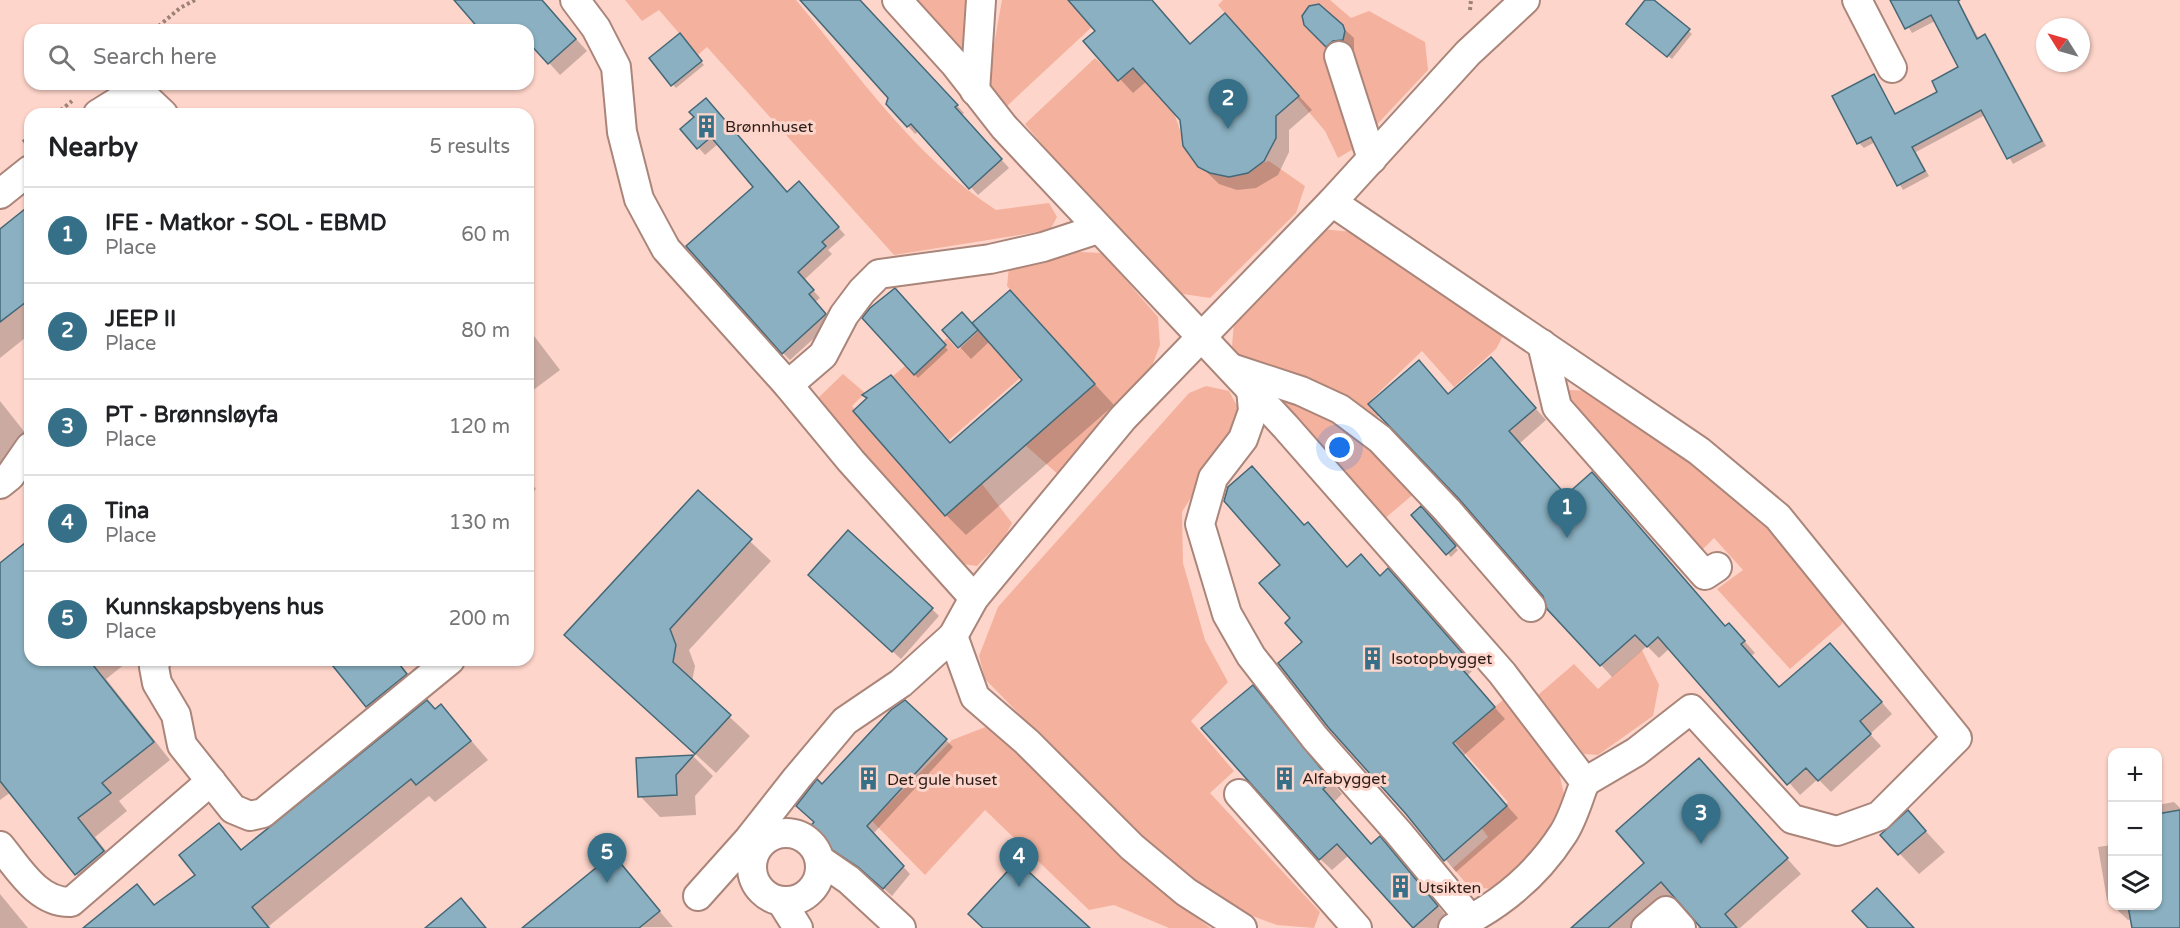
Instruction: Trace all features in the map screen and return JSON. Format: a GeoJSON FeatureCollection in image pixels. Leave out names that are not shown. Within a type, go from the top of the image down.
{"type":"FeatureCollection","features":[{"type":"Feature","properties":{"kind":"street"},"geometry":{"type":"LineString","coordinates":[[574,0],[596,28],[616,67],[622,132],[639,199],[666,249],[974,598]]}},
{"type":"Feature","properties":{"kind":"street"},"geometry":{"type":"LineString","coordinates":[[897,0],[1004,127],[1098,229],[1242,378],[1502,673],[1585,782]]}},
{"type":"Feature","properties":{"kind":"street"},"geometry":{"type":"LineString","coordinates":[[975,91],[981,0]]}},
{"type":"Feature","properties":{"kind":"street"},"geometry":{"type":"LineString","coordinates":[[698,896],[754,842],[796,778],[845,721],[901,682],[953,636],[974,598],[1123,418],[1332,202],[1468,53],[1525,0]]}},
{"type":"Feature","properties":{"kind":"street"},"geometry":{"type":"LineString","coordinates":[[1857,0],[1892,68]]}},
{"type":"Feature","properties":{"kind":"street"},"geometry":{"type":"LineString","coordinates":[[1339,56],[1372,159]]}},
{"type":"Feature","properties":{"kind":"street"},"geometry":{"type":"LineString","coordinates":[[108,108],[127,96],[143,95],[157,108]]}},
{"type":"Feature","properties":{"kind":"street"},"geometry":{"type":"LineString","coordinates":[[0,194],[24,175]]}},
{"type":"Feature","properties":{"kind":"street"},"geometry":{"type":"LineString","coordinates":[[1242,378],[1253,411],[1243,440],[1213,478],[1200,524],[1227,614],[1251,656],[1462,924],[1522,885],[1564,832],[1585,782],[1636,752],[1690,709],[1792,819],[1837,831],[1879,816],[1957,738],[1778,517],[1699,451],[1332,202]]}},
{"type":"Feature","properties":{"kind":"street"},"geometry":{"type":"LineString","coordinates":[[788,385],[823,355],[844,315],[862,291],[879,274],[990,259],[1043,247],[1098,229]]}},
{"type":"Feature","properties":{"kind":"street"},"geometry":{"type":"LineString","coordinates":[[1542,344],[1557,407],[1705,575],[1717,567]]}},
{"type":"Feature","properties":{"kind":"street"},"geometry":{"type":"LineString","coordinates":[[1242,378],[1254,374],[1340,409],[1380,439],[1447,510],[1531,607]]}},
{"type":"Feature","properties":{"kind":"street"},"geometry":{"type":"LineString","coordinates":[[13,479],[24,458]]}},
{"type":"Feature","properties":{"kind":"street"},"geometry":{"type":"LineString","coordinates":[[953,636],[975,697],[1027,742],[1132,847],[1186,892],[1242,928]]}},
{"type":"Feature","properties":{"kind":"street"},"geometry":{"type":"LineString","coordinates":[[154,666],[157,683],[176,715],[182,745],[233,809],[250,816],[263,813],[443,666]]}},
{"type":"Feature","properties":{"kind":"street"},"geometry":{"type":"LineString","coordinates":[[0,846],[32,886],[58,903],[70,902],[211,781]]}},
{"type":"Feature","properties":{"kind":"street"},"geometry":{"type":"LineString","coordinates":[[1239,794],[1357,928]]}},
{"type":"Feature","properties":{"kind":"street"},"geometry":{"type":"LineString","coordinates":[[754,842],[771,835],[792,832],[811,843],[820,860],[849,880],[901,928]]}},
{"type":"Feature","properties":{"kind":"street"},"geometry":{"type":"LineString","coordinates":[[754,842],[753,880],[760,891],[781,901],[798,928]]}},
{"type":"Feature","properties":{"kind":"street"},"geometry":{"type":"LineString","coordinates":[[781,901],[801,898],[813,888],[819,877],[820,860]]}},
{"type":"Feature","properties":{"kind":"street"},"geometry":{"type":"LineString","coordinates":[[1646,928],[1666,911],[1681,928]]}},
{"type":"Feature","properties":{"kind":"path"},"geometry":{"type":"LineString","coordinates":[[161,24],[180,8],[195,0]]}},
{"type":"Feature","properties":{"kind":"shaded area"},"geometry":{"type":"Polygon","coordinates":[[[625,0],[796,0],[888,113],[939,166],[996,210],[1049,203],[1057,217],[1050,230],[894,255],[707,47],[698,55],[659,10],[642,21],[625,0]]]}},
{"type":"Feature","properties":{"kind":"shaded area"},"geometry":{"type":"Polygon","coordinates":[[[911,0],[992,0],[973,69],[911,0]]]}},
{"type":"Feature","properties":{"kind":"shaded area"},"geometry":{"type":"Polygon","coordinates":[[[1002,0],[1072,0],[1094,25],[1007,106],[987,83],[1002,0]]]}},
{"type":"Feature","properties":{"kind":"shaded area"},"geometry":{"type":"Polygon","coordinates":[[[1223,0],[1330,0],[1351,18],[1369,11],[1425,42],[1428,70],[1355,148],[1338,158],[1325,131],[1218,5],[1223,0]]]}},
{"type":"Feature","properties":{"kind":"shaded area"},"geometry":{"type":"Polygon","coordinates":[[[1095,58],[1115,76],[1129,63],[1173,110],[1189,156],[1220,176],[1269,161],[1305,186],[1296,213],[1210,298],[1176,293],[1084,195],[1025,124],[1095,58]]]}},
{"type":"Feature","properties":{"kind":"shaded area"},"geometry":{"type":"Polygon","coordinates":[[[1320,229],[1354,232],[1503,336],[1496,349],[1454,387],[1422,351],[1372,399],[1383,412],[1372,421],[1240,359],[1232,346],[1234,322],[1320,229]]]}},
{"type":"Feature","properties":{"kind":"shaded area"},"geometry":{"type":"Polygon","coordinates":[[[1061,251],[1102,253],[1158,317],[1160,345],[1149,374],[1060,476],[1024,444],[1095,384],[1007,286],[1009,266],[1061,251]]]}},
{"type":"Feature","properties":{"kind":"shaded area"},"geometry":{"type":"Polygon","coordinates":[[[979,331],[1021,377],[949,440],[893,376],[905,366],[910,371],[947,338],[958,350],[979,331]]]}},
{"type":"Feature","properties":{"kind":"shaded area"},"geometry":{"type":"Polygon","coordinates":[[[843,374],[865,393],[852,406],[942,511],[979,480],[1012,523],[1004,538],[977,566],[955,563],[818,412],[818,398],[843,374]]]}},
{"type":"Feature","properties":{"kind":"shaded area"},"geometry":{"type":"Polygon","coordinates":[[[1275,381],[1340,409],[1416,492],[1383,520],[1268,407],[1275,381]]]}},
{"type":"Feature","properties":{"kind":"shaded area"},"geometry":{"type":"Polygon","coordinates":[[[1206,386],[1229,391],[1242,415],[1182,512],[1183,563],[1205,640],[1228,682],[1191,721],[1234,771],[1210,793],[1320,912],[1314,928],[1277,925],[1231,908],[1186,878],[1143,840],[985,679],[979,656],[998,607],[1189,393],[1206,386]]]}},
{"type":"Feature","properties":{"kind":"shaded area"},"geometry":{"type":"Polygon","coordinates":[[[1569,390],[1595,391],[1693,457],[1766,519],[1842,615],[1842,624],[1790,669],[1717,589],[1743,570],[1714,538],[1698,554],[1566,400],[1569,390]]]}},
{"type":"Feature","properties":{"kind":"shaded area"},"geometry":{"type":"Polygon","coordinates":[[[1642,650],[1659,685],[1653,716],[1598,755],[1584,754],[1538,695],[1574,664],[1598,689],[1642,650]]]}},
{"type":"Feature","properties":{"kind":"shaded area"},"geometry":{"type":"Polygon","coordinates":[[[1505,698],[1556,759],[1564,794],[1555,828],[1519,876],[1493,889],[1469,887],[1453,868],[1488,837],[1481,827],[1508,802],[1455,742],[1505,698]]]}},
{"type":"Feature","properties":{"kind":"shaded area"},"geometry":{"type":"Polygon","coordinates":[[[988,726],[1039,768],[1176,901],[1210,928],[1169,928],[1114,905],[1089,910],[985,810],[925,875],[872,821],[952,740],[988,726]]]}},
{"type":"Feature","properties":{"kind":"building"},"geometry":{"type":"Polygon","coordinates":[[[454,0],[542,0],[576,39],[548,64],[534,49],[534,24],[475,24],[454,0]]]}},
{"type":"Feature","properties":{"kind":"building"},"geometry":{"type":"Polygon","coordinates":[[[800,0],[860,0],[958,105],[955,107],[1002,159],[969,189],[911,124],[907,127],[886,104],[888,98],[800,0]]]}},
{"type":"Feature","properties":{"kind":"building"},"geometry":{"type":"Polygon","coordinates":[[[1068,0],[1152,0],[1190,44],[1225,13],[1299,96],[1276,116],[1276,138],[1264,161],[1248,173],[1229,177],[1210,173],[1198,167],[1183,146],[1180,120],[1133,68],[1118,81],[1083,41],[1095,31],[1068,0]]]}},
{"type":"Feature","properties":{"kind":"building"},"geometry":{"type":"Polygon","coordinates":[[[1645,0],[1654,0],[1690,29],[1667,57],[1626,24],[1645,0]]]}},
{"type":"Feature","properties":{"kind":"building"},"geometry":{"type":"Polygon","coordinates":[[[1890,0],[1960,0],[1958,1],[1977,39],[1985,34],[2042,141],[2007,159],[1981,110],[1912,147],[1925,171],[1897,186],[1871,137],[1857,144],[1832,96],[1874,74],[1895,114],[1937,92],[1932,81],[1958,67],[1931,15],[1905,29],[1890,0]]]}},
{"type":"Feature","properties":{"kind":"building"},"geometry":{"type":"Polygon","coordinates":[[[1319,4],[1343,25],[1345,31],[1343,40],[1333,41],[1326,47],[1304,25],[1302,16],[1309,6],[1319,4]]]}},
{"type":"Feature","properties":{"kind":"building"},"geometry":{"type":"Polygon","coordinates":[[[680,33],[702,61],[671,86],[649,58],[680,33]]]}},
{"type":"Feature","properties":{"kind":"building"},"geometry":{"type":"Polygon","coordinates":[[[706,98],[787,192],[799,181],[839,227],[822,242],[826,246],[798,272],[814,290],[809,294],[826,314],[782,354],[686,246],[753,187],[711,137],[697,149],[680,129],[694,117],[689,112],[706,98]]]}},
{"type":"Feature","properties":{"kind":"building"},"geometry":{"type":"Polygon","coordinates":[[[24,210],[24,304],[0,322],[0,229],[24,210]]]}},
{"type":"Feature","properties":{"kind":"building"},"geometry":{"type":"Polygon","coordinates":[[[895,288],[946,345],[914,375],[862,318],[870,308],[895,288]]]}},
{"type":"Feature","properties":{"kind":"building"},"geometry":{"type":"Polygon","coordinates":[[[1010,290],[1095,384],[945,516],[853,411],[867,398],[862,395],[891,375],[950,443],[1022,380],[972,323],[1010,290]]]}},
{"type":"Feature","properties":{"kind":"building"},"geometry":{"type":"Polygon","coordinates":[[[962,312],[978,330],[958,348],[942,330],[962,312]]]}},
{"type":"Feature","properties":{"kind":"building"},"geometry":{"type":"Polygon","coordinates":[[[1491,357],[1536,408],[1509,431],[1566,495],[1592,472],[1725,626],[1729,623],[1745,641],[1741,644],[1779,687],[1830,643],[1882,702],[1860,721],[1871,734],[1818,781],[1806,768],[1787,785],[1658,637],[1647,647],[1635,635],[1600,666],[1547,609],[1543,596],[1459,499],[1368,404],[1419,360],[1448,394],[1491,357]]]}},
{"type":"Feature","properties":{"kind":"building","name":"Isotopbygget"},"geometry":{"type":"Polygon","coordinates":[[[1252,466],[1304,525],[1308,522],[1347,567],[1361,554],[1380,576],[1388,568],[1465,656],[1457,663],[1495,707],[1453,743],[1507,806],[1444,861],[1406,814],[1328,727],[1278,663],[1302,642],[1285,623],[1290,618],[1259,583],[1280,565],[1224,501],[1228,487],[1252,466]]]}},
{"type":"Feature","properties":{"kind":"building"},"geometry":{"type":"Polygon","coordinates":[[[698,490],[752,539],[670,629],[676,645],[673,662],[731,715],[695,754],[564,635],[698,490]]]}},
{"type":"Feature","properties":{"kind":"building"},"geometry":{"type":"Polygon","coordinates":[[[1421,506],[1456,546],[1446,555],[1411,515],[1421,506]]]}},
{"type":"Feature","properties":{"kind":"building"},"geometry":{"type":"Polygon","coordinates":[[[848,530],[933,608],[892,652],[808,575],[848,530]]]}},
{"type":"Feature","properties":{"kind":"building"},"geometry":{"type":"Polygon","coordinates":[[[24,544],[24,666],[94,666],[154,742],[102,783],[111,793],[78,818],[104,851],[75,875],[0,781],[0,563],[24,544]]]}},
{"type":"Feature","properties":{"kind":"building"},"geometry":{"type":"Polygon","coordinates":[[[333,666],[401,666],[407,674],[366,707],[333,666]]]}},
{"type":"Feature","properties":{"kind":"building","name":"Alfabygget"},"geometry":{"type":"Polygon","coordinates":[[[1253,685],[1332,782],[1323,789],[1371,844],[1380,836],[1438,906],[1413,928],[1337,844],[1319,860],[1201,728],[1253,685]]]}},
{"type":"Feature","properties":{"kind":"building"},"geometry":{"type":"Polygon","coordinates":[[[427,700],[435,709],[441,704],[471,741],[416,785],[411,779],[252,907],[269,928],[83,928],[137,884],[154,905],[195,875],[179,855],[219,823],[241,850],[427,700]]]}},
{"type":"Feature","properties":{"kind":"building","name":"Det gule huset"},"geometry":{"type":"Polygon","coordinates":[[[905,700],[947,739],[867,826],[904,866],[883,889],[858,867],[823,844],[807,830],[814,822],[796,806],[817,779],[822,784],[891,710],[905,700]]]}},
{"type":"Feature","properties":{"kind":"building"},"geometry":{"type":"Polygon","coordinates":[[[694,755],[676,775],[677,795],[638,797],[636,758],[694,755]]]}},
{"type":"Feature","properties":{"kind":"building"},"geometry":{"type":"Polygon","coordinates":[[[1699,758],[1788,858],[1725,914],[1737,928],[1701,928],[1661,882],[1608,928],[1571,928],[1644,863],[1616,831],[1699,758]]]}},
{"type":"Feature","properties":{"kind":"building"},"geometry":{"type":"Polygon","coordinates":[[[1908,810],[1926,831],[1898,855],[1880,835],[1908,810]]]}},
{"type":"Feature","properties":{"kind":"building"},"geometry":{"type":"Polygon","coordinates":[[[2180,810],[2180,928],[2132,928],[2129,910],[2162,910],[2162,813],[2180,810]]]}},
{"type":"Feature","properties":{"kind":"building"},"geometry":{"type":"Polygon","coordinates":[[[613,854],[660,911],[639,928],[522,928],[613,854]]]}},
{"type":"Feature","properties":{"kind":"building"},"geometry":{"type":"Polygon","coordinates":[[[1017,861],[1090,928],[983,928],[968,914],[1017,861]]]}},
{"type":"Feature","properties":{"kind":"building"},"geometry":{"type":"Polygon","coordinates":[[[1877,888],[1914,928],[1868,928],[1852,911],[1877,888]]]}},
{"type":"Feature","properties":{"kind":"building"},"geometry":{"type":"Polygon","coordinates":[[[461,898],[486,928],[425,928],[461,898]]]}},
{"type":"Feature","properties":{"kind":"place","name":"Brønnhuset"},"geometry":{"type":"Point","coordinates":[707,126]}},
{"type":"Feature","properties":{"kind":"place","name":"JEEP II"},"geometry":{"type":"Point","coordinates":[1228,129]}},
{"type":"Feature","properties":{"kind":"place","name":"IFE - Matkor - SOL - EBMD"},"geometry":{"type":"Point","coordinates":[1567,538]}},
{"type":"Feature","properties":{"kind":"place","name":"Isotopbygget"},"geometry":{"type":"Point","coordinates":[1373,658]}},
{"type":"Feature","properties":{"kind":"place","name":"Alfabygget"},"geometry":{"type":"Point","coordinates":[1284,778]}},
{"type":"Feature","properties":{"kind":"place","name":"Det gule huset"},"geometry":{"type":"Point","coordinates":[869,779]}},
{"type":"Feature","properties":{"kind":"place","name":"PT - Brønnsløyfa"},"geometry":{"type":"Point","coordinates":[1701,844]}},
{"type":"Feature","properties":{"kind":"place","name":"Kunnskapsbyens hus"},"geometry":{"type":"Point","coordinates":[607,883]}},
{"type":"Feature","properties":{"kind":"place","name":"Tina"},"geometry":{"type":"Point","coordinates":[1019,887]}},
{"type":"Feature","properties":{"kind":"place","name":"Utsikten"},"geometry":{"type":"Point","coordinates":[1400,887]}}]}
